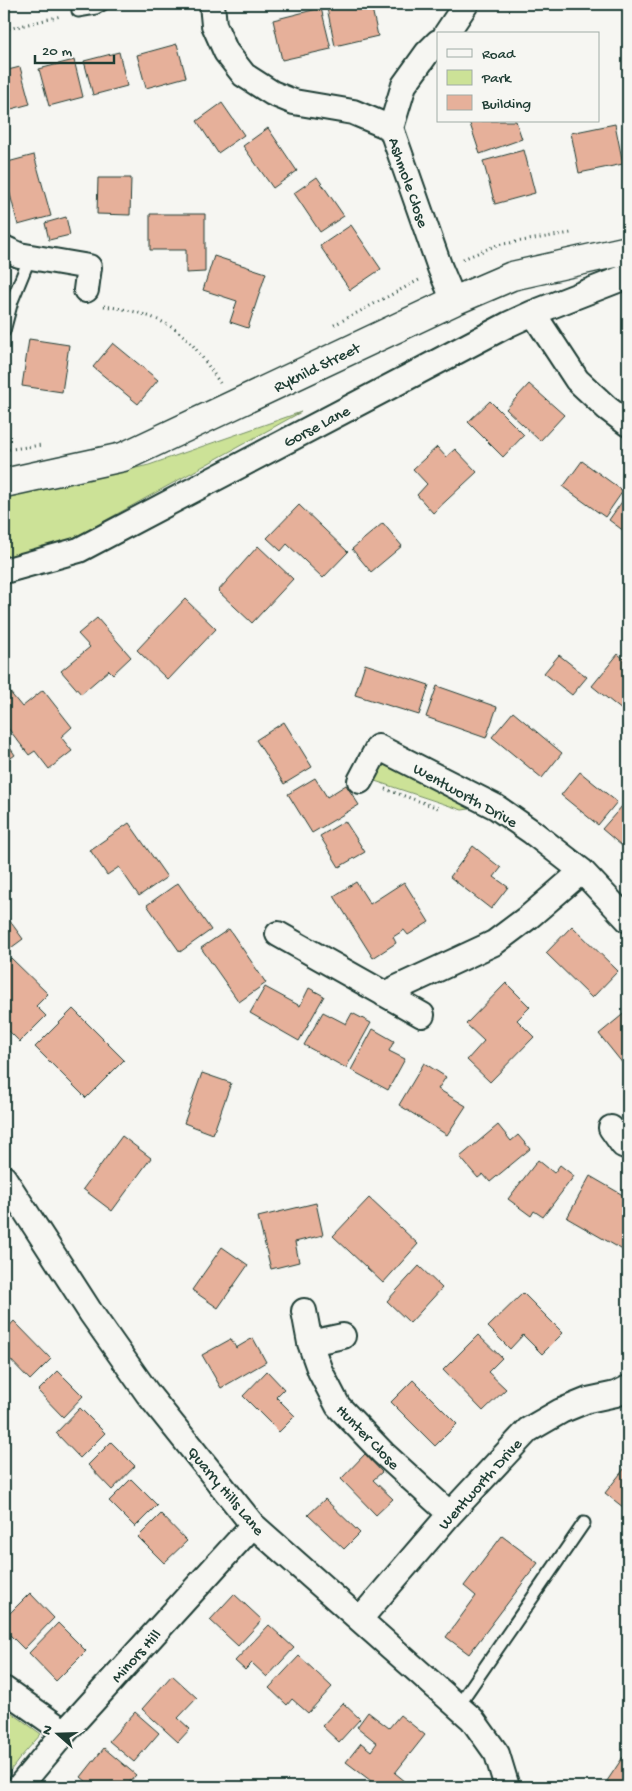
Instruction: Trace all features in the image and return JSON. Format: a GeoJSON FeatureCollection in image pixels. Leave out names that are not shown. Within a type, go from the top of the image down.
{"type":"FeatureCollection","features":[{"type":"Feature","properties":{"kind":"street"},"geometry":{"type":"LineString","coordinates":[[212,4],[214,26],[226,52],[244,75],[272,93],[294,102],[353,112],[392,128]]}},
{"type":"Feature","properties":{"kind":"street"},"geometry":{"type":"LineString","coordinates":[[447,32],[466,4]]}},
{"type":"Feature","properties":{"kind":"street","name":"Ashmole Close"},"geometry":{"type":"LineString","coordinates":[[437,43],[427,53],[404,85],[392,128],[440,268],[454,301]]}},
{"type":"Feature","properties":{"kind":"street"},"geometry":{"type":"LineString","coordinates":[[4,248],[19,255],[89,267],[86,290]]}},
{"type":"Feature","properties":{"kind":"street","name":"Ryknild Street"},"geometry":{"type":"LineString","coordinates":[[4,483],[124,457],[454,301],[512,276],[628,250]]}},
{"type":"Feature","properties":{"kind":"street","name":"Gorse Lane"},"geometry":{"type":"LineString","coordinates":[[4,571],[79,550],[534,312],[628,276]]}},
{"type":"Feature","properties":{"kind":"street"},"geometry":{"type":"LineString","coordinates":[[534,312],[577,380],[607,408],[628,424]]}},
{"type":"Feature","properties":{"kind":"street","name":"Wentworth Drive"},"geometry":{"type":"LineString","coordinates":[[360,781],[378,746],[496,807],[582,871],[628,920]]}},
{"type":"Feature","properties":{"kind":"street"},"geometry":{"type":"LineString","coordinates":[[384,994],[494,943],[530,916],[582,871]]}},
{"type":"Feature","properties":{"kind":"street"},"geometry":{"type":"LineString","coordinates":[[278,934],[422,1015]]}},
{"type":"Feature","properties":{"kind":"street"},"geometry":{"type":"LineString","coordinates":[[611,1128],[623,1144],[628,1147]]}},
{"type":"Feature","properties":{"kind":"street","name":"Quarry Hills Lane"},"geometry":{"type":"LineString","coordinates":[[4,1178],[91,1313],[148,1394],[253,1525],[472,1719],[497,1754],[507,1787]]}},
{"type":"Feature","properties":{"kind":"street","name":"Hunter Close"},"geometry":{"type":"LineString","coordinates":[[304,1311],[310,1343],[320,1371],[338,1406],[383,1453],[450,1514]]}},
{"type":"Feature","properties":{"kind":"street"},"geometry":{"type":"LineString","coordinates":[[310,1343],[343,1336]]}},
{"type":"Feature","properties":{"kind":"street","name":"Wentworth Drive"},"geometry":{"type":"LineString","coordinates":[[360,1620],[450,1514],[528,1430],[561,1411],[588,1400],[616,1394],[628,1388]]}},
{"type":"Feature","properties":{"kind":"street","name":"Minors Hill"},"geometry":{"type":"LineString","coordinates":[[19,1787],[65,1732],[253,1525]]}},
{"type":"Feature","properties":{"kind":"street"},"geometry":{"type":"LineString","coordinates":[[4,1689],[65,1732]]}},
{"type":"Feature","properties":{"kind":"lane"},"geometry":{"type":"LineString","coordinates":[[78,12],[96,8],[103,4]]}},
{"type":"Feature","properties":{"kind":"lane"},"geometry":{"type":"LineString","coordinates":[[4,331],[12,301],[30,256]]}},
{"type":"Feature","properties":{"kind":"lane"},"geometry":{"type":"LineString","coordinates":[[458,1706],[584,1524]]}},
{"type":"Feature","properties":{"kind":"path"},"geometry":{"type":"LineString","coordinates":[[4,30],[78,12]]}},
{"type":"Feature","properties":{"kind":"path"},"geometry":{"type":"LineString","coordinates":[[86,290],[89,304],[123,308],[152,316],[186,337],[222,385]]}},
{"type":"Feature","properties":{"kind":"green space"},"geometry":{"type":"Polygon","coordinates":[[[301,412],[63,544],[4,564],[4,491],[88,479],[149,465],[301,412]]]}},
{"type":"Feature","properties":{"kind":"green space"},"geometry":{"type":"Polygon","coordinates":[[[379,754],[485,807],[462,810],[366,778],[379,754]]]}},
{"type":"Feature","properties":{"kind":"green space"},"geometry":{"type":"Polygon","coordinates":[[[4,1707],[41,1734],[4,1779],[4,1707]]]}},
{"type":"Feature","properties":{"kind":"building"},"geometry":{"type":"Polygon","coordinates":[[[345,4],[371,4],[378,36],[335,46],[327,8],[345,4]]]}},
{"type":"Feature","properties":{"kind":"building"},"geometry":{"type":"Polygon","coordinates":[[[321,8],[331,49],[282,60],[273,20],[321,8]]]}},
{"type":"Feature","properties":{"kind":"building"},"geometry":{"type":"Polygon","coordinates":[[[177,44],[186,77],[146,88],[137,55],[177,44]]]}},
{"type":"Feature","properties":{"kind":"building"},"geometry":{"type":"Polygon","coordinates":[[[119,52],[127,86],[93,95],[84,61],[119,52]]]}},
{"type":"Feature","properties":{"kind":"building"},"geometry":{"type":"Polygon","coordinates":[[[74,60],[83,97],[49,106],[39,69],[74,60]]]}},
{"type":"Feature","properties":{"kind":"building"},"geometry":{"type":"Polygon","coordinates":[[[20,67],[30,104],[4,111],[4,71],[20,67]]]}},
{"type":"Feature","properties":{"kind":"building"},"geometry":{"type":"Polygon","coordinates":[[[222,103],[244,135],[218,153],[197,121],[222,103]]]}},
{"type":"Feature","properties":{"kind":"building"},"geometry":{"type":"Polygon","coordinates":[[[469,122],[516,122],[522,139],[480,154],[469,122]]]}},
{"type":"Feature","properties":{"kind":"building"},"geometry":{"type":"Polygon","coordinates":[[[615,124],[623,164],[579,173],[571,133],[615,124]]]}},
{"type":"Feature","properties":{"kind":"building"},"geometry":{"type":"Polygon","coordinates":[[[268,128],[297,171],[273,188],[243,146],[268,128]]]}},
{"type":"Feature","properties":{"kind":"building"},"geometry":{"type":"Polygon","coordinates":[[[524,150],[535,193],[495,204],[483,161],[524,150]]]}},
{"type":"Feature","properties":{"kind":"building"},"geometry":{"type":"Polygon","coordinates":[[[34,155],[51,216],[18,225],[4,171],[4,163],[34,155]]]}},
{"type":"Feature","properties":{"kind":"building"},"geometry":{"type":"Polygon","coordinates":[[[317,177],[344,216],[320,232],[294,193],[317,177]]]}},
{"type":"Feature","properties":{"kind":"building"},"geometry":{"type":"Polygon","coordinates":[[[98,178],[131,178],[130,215],[97,214],[98,178]]]}},
{"type":"Feature","properties":{"kind":"building"},"geometry":{"type":"Polygon","coordinates":[[[150,214],[205,214],[205,272],[186,273],[186,250],[150,250],[150,214]]]}},
{"type":"Feature","properties":{"kind":"building"},"geometry":{"type":"Polygon","coordinates":[[[66,217],[70,235],[49,240],[45,223],[66,217]]]}},
{"type":"Feature","properties":{"kind":"building"},"geometry":{"type":"Polygon","coordinates":[[[351,225],[381,269],[350,290],[320,246],[351,225]]]}},
{"type":"Feature","properties":{"kind":"building"},"geometry":{"type":"Polygon","coordinates":[[[214,256],[266,273],[248,328],[230,322],[237,301],[203,290],[214,256]]]}},
{"type":"Feature","properties":{"kind":"building"},"geometry":{"type":"Polygon","coordinates":[[[29,339],[69,345],[62,392],[22,386],[29,339]]]}},
{"type":"Feature","properties":{"kind":"building"},"geometry":{"type":"Polygon","coordinates":[[[113,343],[158,380],[138,404],[93,367],[113,343]]]}},
{"type":"Feature","properties":{"kind":"building"},"geometry":{"type":"Polygon","coordinates":[[[529,384],[564,415],[540,441],[506,409],[529,384]]]}},
{"type":"Feature","properties":{"kind":"building"},"geometry":{"type":"Polygon","coordinates":[[[490,401],[524,435],[503,457],[468,422],[490,401]]]}},
{"type":"Feature","properties":{"kind":"building"},"geometry":{"type":"Polygon","coordinates":[[[437,447],[446,457],[455,449],[477,472],[433,513],[417,495],[427,484],[413,469],[437,447]]]}},
{"type":"Feature","properties":{"kind":"building"},"geometry":{"type":"Polygon","coordinates":[[[582,461],[623,491],[605,517],[563,487],[582,461]]]}},
{"type":"Feature","properties":{"kind":"building"},"geometry":{"type":"Polygon","coordinates":[[[626,496],[628,497],[628,534],[609,520],[626,496]]]}},
{"type":"Feature","properties":{"kind":"building"},"geometry":{"type":"Polygon","coordinates":[[[299,505],[348,552],[323,578],[287,544],[281,551],[267,538],[299,505]]]}},
{"type":"Feature","properties":{"kind":"building"},"geometry":{"type":"Polygon","coordinates":[[[383,523],[402,546],[371,572],[352,549],[383,523]]]}},
{"type":"Feature","properties":{"kind":"building"},"geometry":{"type":"Polygon","coordinates":[[[258,546],[293,579],[252,623],[218,591],[258,546]]]}},
{"type":"Feature","properties":{"kind":"building"},"geometry":{"type":"Polygon","coordinates":[[[185,599],[216,629],[168,680],[137,650],[185,599]]]}},
{"type":"Feature","properties":{"kind":"building"},"geometry":{"type":"Polygon","coordinates":[[[97,618],[131,657],[113,674],[109,670],[81,694],[61,671],[90,647],[78,634],[97,618]]]}},
{"type":"Feature","properties":{"kind":"building"},"geometry":{"type":"Polygon","coordinates":[[[618,654],[625,660],[628,656],[628,715],[592,686],[618,654]]]}},
{"type":"Feature","properties":{"kind":"building"},"geometry":{"type":"Polygon","coordinates":[[[559,655],[587,677],[572,695],[544,673],[559,655]]]}},
{"type":"Feature","properties":{"kind":"building"},"geometry":{"type":"Polygon","coordinates":[[[365,664],[429,685],[419,715],[355,695],[365,664]]]}},
{"type":"Feature","properties":{"kind":"building"},"geometry":{"type":"Polygon","coordinates":[[[4,685],[22,707],[43,690],[72,727],[61,737],[72,751],[49,769],[35,751],[29,755],[4,723],[4,685]]]}},
{"type":"Feature","properties":{"kind":"building"},"geometry":{"type":"Polygon","coordinates":[[[437,686],[497,707],[486,738],[426,717],[437,686]]]}},
{"type":"Feature","properties":{"kind":"building"},"geometry":{"type":"Polygon","coordinates":[[[513,712],[562,753],[542,778],[492,737],[513,712]]]}},
{"type":"Feature","properties":{"kind":"building"},"geometry":{"type":"Polygon","coordinates":[[[284,722],[312,767],[284,784],[256,740],[284,722]]]}},
{"type":"Feature","properties":{"kind":"building"},"geometry":{"type":"Polygon","coordinates":[[[4,739],[15,755],[4,763],[4,739]]]}},
{"type":"Feature","properties":{"kind":"building"},"geometry":{"type":"Polygon","coordinates":[[[580,772],[617,802],[598,825],[561,795],[580,772]]]}},
{"type":"Feature","properties":{"kind":"building"},"geometry":{"type":"Polygon","coordinates":[[[315,778],[327,797],[346,785],[359,805],[312,833],[288,794],[315,778]]]}},
{"type":"Feature","properties":{"kind":"building"},"geometry":{"type":"Polygon","coordinates":[[[623,805],[628,810],[628,851],[602,829],[623,805]]]}},
{"type":"Feature","properties":{"kind":"building"},"geometry":{"type":"Polygon","coordinates":[[[345,821],[365,852],[339,867],[320,836],[345,821]]]}},
{"type":"Feature","properties":{"kind":"building"},"geometry":{"type":"Polygon","coordinates":[[[129,823],[167,877],[139,896],[119,867],[107,875],[90,850],[129,823]]]}},
{"type":"Feature","properties":{"kind":"building"},"geometry":{"type":"Polygon","coordinates":[[[473,846],[501,868],[494,877],[508,887],[491,909],[450,877],[473,846]]]}},
{"type":"Feature","properties":{"kind":"building"},"geometry":{"type":"Polygon","coordinates":[[[356,882],[370,904],[404,882],[429,922],[408,935],[404,930],[393,937],[396,943],[373,958],[334,896],[356,882]]]}},
{"type":"Feature","properties":{"kind":"building"},"geometry":{"type":"Polygon","coordinates":[[[178,883],[211,930],[180,952],[147,905],[178,883]]]}},
{"type":"Feature","properties":{"kind":"building"},"geometry":{"type":"Polygon","coordinates":[[[4,913],[23,939],[4,953],[4,913]]]}},
{"type":"Feature","properties":{"kind":"building"},"geometry":{"type":"Polygon","coordinates":[[[572,926],[618,971],[592,998],[546,953],[572,926]]]}},
{"type":"Feature","properties":{"kind":"building"},"geometry":{"type":"Polygon","coordinates":[[[229,929],[266,983],[239,1002],[201,948],[229,929]]]}},
{"type":"Feature","properties":{"kind":"building"},"geometry":{"type":"Polygon","coordinates":[[[11,958],[48,994],[36,1006],[46,1016],[20,1042],[4,1026],[4,965],[11,958]]]}},
{"type":"Feature","properties":{"kind":"building"},"geometry":{"type":"Polygon","coordinates":[[[506,983],[530,1007],[517,1020],[534,1037],[490,1082],[467,1060],[484,1041],[466,1024],[506,983]]]}},
{"type":"Feature","properties":{"kind":"building"},"geometry":{"type":"Polygon","coordinates":[[[265,987],[300,1006],[309,988],[324,996],[299,1041],[250,1013],[265,987]]]}},
{"type":"Feature","properties":{"kind":"building"},"geometry":{"type":"Polygon","coordinates":[[[73,1009],[124,1060],[86,1098],[35,1047],[73,1009]]]}},
{"type":"Feature","properties":{"kind":"building"},"geometry":{"type":"Polygon","coordinates":[[[627,1011],[628,1013],[628,1070],[599,1034],[627,1011]]]}},
{"type":"Feature","properties":{"kind":"building"},"geometry":{"type":"Polygon","coordinates":[[[323,1012],[346,1024],[352,1013],[371,1023],[346,1068],[304,1045],[323,1012]]]}},
{"type":"Feature","properties":{"kind":"building"},"geometry":{"type":"Polygon","coordinates":[[[373,1029],[394,1041],[389,1051],[405,1059],[388,1090],[351,1070],[373,1029]]]}},
{"type":"Feature","properties":{"kind":"building"},"geometry":{"type":"Polygon","coordinates":[[[424,1063],[446,1077],[438,1089],[466,1106],[447,1135],[399,1105],[424,1063]]]}},
{"type":"Feature","properties":{"kind":"building"},"geometry":{"type":"Polygon","coordinates":[[[202,1073],[231,1083],[213,1134],[184,1123],[202,1073]]]}},
{"type":"Feature","properties":{"kind":"building"},"geometry":{"type":"Polygon","coordinates":[[[498,1125],[511,1141],[518,1135],[530,1149],[490,1182],[483,1174],[478,1178],[460,1157],[498,1125]]]}},
{"type":"Feature","properties":{"kind":"building"},"geometry":{"type":"Polygon","coordinates":[[[122,1136],[151,1158],[112,1211],[83,1189],[122,1136]]]}},
{"type":"Feature","properties":{"kind":"building"},"geometry":{"type":"Polygon","coordinates":[[[538,1160],[554,1173],[560,1165],[574,1176],[543,1217],[534,1211],[531,1216],[508,1199],[538,1160]]]}},
{"type":"Feature","properties":{"kind":"building"},"geometry":{"type":"Polygon","coordinates":[[[590,1176],[628,1198],[628,1253],[567,1218],[590,1176]]]}},
{"type":"Feature","properties":{"kind":"building"},"geometry":{"type":"Polygon","coordinates":[[[369,1198],[418,1244],[383,1283],[333,1236],[369,1198]]]}},
{"type":"Feature","properties":{"kind":"building"},"geometry":{"type":"Polygon","coordinates":[[[316,1203],[323,1235],[295,1242],[299,1262],[271,1269],[258,1217],[316,1203]]]}},
{"type":"Feature","properties":{"kind":"building"},"geometry":{"type":"Polygon","coordinates":[[[222,1247],[248,1265],[218,1308],[192,1290],[222,1247]]]}},
{"type":"Feature","properties":{"kind":"building"},"geometry":{"type":"Polygon","coordinates":[[[419,1266],[442,1288],[410,1323],[387,1301],[419,1266]]]}},
{"type":"Feature","properties":{"kind":"building"},"geometry":{"type":"Polygon","coordinates":[[[523,1293],[563,1333],[542,1354],[523,1335],[510,1349],[488,1327],[523,1293]]]}},
{"type":"Feature","properties":{"kind":"building"},"geometry":{"type":"Polygon","coordinates":[[[14,1321],[51,1359],[30,1380],[4,1353],[4,1332],[14,1321]]]}},
{"type":"Feature","properties":{"kind":"building"},"geometry":{"type":"Polygon","coordinates":[[[478,1335],[502,1358],[488,1372],[506,1389],[483,1411],[443,1370],[478,1335]]]}},
{"type":"Feature","properties":{"kind":"building"},"geometry":{"type":"Polygon","coordinates":[[[253,1338],[266,1362],[221,1388],[202,1355],[231,1339],[236,1348],[253,1338]]]}},
{"type":"Feature","properties":{"kind":"building"},"geometry":{"type":"Polygon","coordinates":[[[58,1371],[83,1396],[63,1417],[38,1391],[58,1371]]]}},
{"type":"Feature","properties":{"kind":"building"},"geometry":{"type":"Polygon","coordinates":[[[267,1371],[284,1389],[276,1397],[295,1416],[279,1432],[243,1396],[267,1371]]]}},
{"type":"Feature","properties":{"kind":"building"},"geometry":{"type":"Polygon","coordinates":[[[413,1380],[457,1424],[435,1446],[391,1402],[413,1380]]]}},
{"type":"Feature","properties":{"kind":"building"},"geometry":{"type":"Polygon","coordinates":[[[80,1408],[105,1433],[80,1458],[56,1433],[80,1408]]]}},
{"type":"Feature","properties":{"kind":"building"},"geometry":{"type":"Polygon","coordinates":[[[111,1442],[135,1466],[112,1490],[88,1465],[111,1442]]]}},
{"type":"Feature","properties":{"kind":"building"},"geometry":{"type":"Polygon","coordinates":[[[365,1454],[382,1472],[373,1480],[393,1499],[376,1515],[341,1479],[365,1454]]]}},
{"type":"Feature","properties":{"kind":"building"},"geometry":{"type":"Polygon","coordinates":[[[628,1464],[628,1511],[605,1493],[628,1464]]]}},
{"type":"Feature","properties":{"kind":"building"},"geometry":{"type":"Polygon","coordinates":[[[131,1479],[157,1505],[135,1527],[109,1501],[131,1479]]]}},
{"type":"Feature","properties":{"kind":"building"},"geometry":{"type":"Polygon","coordinates":[[[325,1499],[360,1533],[344,1549],[308,1515],[325,1499]]]}},
{"type":"Feature","properties":{"kind":"building"},"geometry":{"type":"Polygon","coordinates":[[[161,1514],[187,1541],[164,1563],[138,1537],[161,1514]]]}},
{"type":"Feature","properties":{"kind":"building"},"geometry":{"type":"Polygon","coordinates":[[[502,1536],[538,1563],[469,1654],[446,1637],[476,1596],[464,1586],[502,1536]]]}},
{"type":"Feature","properties":{"kind":"building"},"geometry":{"type":"Polygon","coordinates":[[[30,1593],[54,1618],[24,1649],[4,1629],[4,1619],[30,1593]]]}},
{"type":"Feature","properties":{"kind":"building"},"geometry":{"type":"Polygon","coordinates":[[[234,1594],[262,1620],[238,1646],[210,1620],[234,1594]]]}},
{"type":"Feature","properties":{"kind":"building"},"geometry":{"type":"Polygon","coordinates":[[[58,1623],[86,1651],[56,1681],[29,1653],[58,1623]]]}},
{"type":"Feature","properties":{"kind":"building"},"geometry":{"type":"Polygon","coordinates":[[[269,1625],[294,1648],[267,1677],[252,1663],[245,1670],[235,1661],[269,1625]]]}},
{"type":"Feature","properties":{"kind":"building"},"geometry":{"type":"Polygon","coordinates":[[[299,1656],[332,1687],[308,1713],[292,1699],[287,1705],[269,1688],[299,1656]]]}},
{"type":"Feature","properties":{"kind":"building"},"geometry":{"type":"Polygon","coordinates":[[[172,1675],[197,1698],[178,1718],[190,1729],[178,1742],[142,1709],[172,1675]]]}},
{"type":"Feature","properties":{"kind":"building"},"geometry":{"type":"Polygon","coordinates":[[[343,1703],[360,1719],[339,1742],[322,1726],[343,1703]]]}},
{"type":"Feature","properties":{"kind":"building"},"geometry":{"type":"Polygon","coordinates":[[[135,1712],[159,1733],[134,1762],[109,1741],[135,1712]]]}},
{"type":"Feature","properties":{"kind":"building"},"geometry":{"type":"Polygon","coordinates":[[[368,1712],[389,1728],[400,1715],[425,1735],[395,1773],[410,1787],[379,1787],[346,1762],[361,1743],[371,1751],[377,1743],[357,1727],[368,1712]]]}},
{"type":"Feature","properties":{"kind":"building"},"geometry":{"type":"Polygon","coordinates":[[[104,1748],[136,1775],[125,1787],[93,1787],[81,1777],[104,1748]]]}},
{"type":"Feature","properties":{"kind":"building"},"geometry":{"type":"Polygon","coordinates":[[[623,1757],[628,1760],[628,1787],[616,1787],[607,1781],[623,1757]]]}}]}
